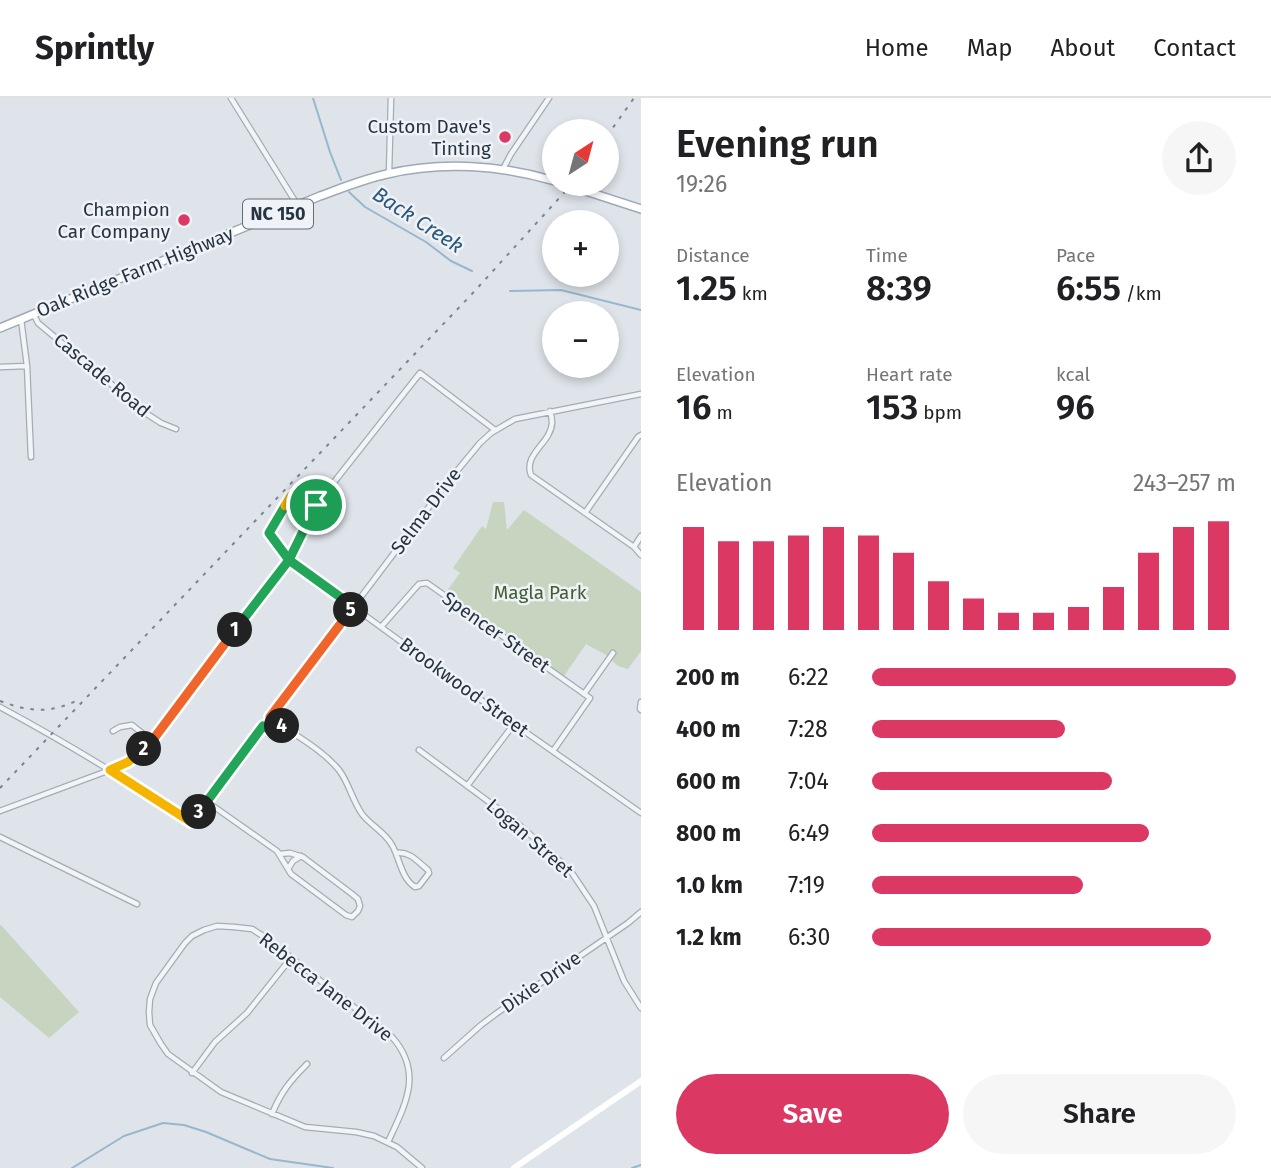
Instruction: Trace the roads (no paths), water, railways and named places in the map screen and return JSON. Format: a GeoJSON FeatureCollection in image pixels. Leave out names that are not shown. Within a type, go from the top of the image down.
{"type":"FeatureCollection","features":[{"type":"Feature","properties":{"kind":"main road","name":"Oak Ridge Farm Highway"},"geometry":{"type":"LineString","coordinates":[[0,328],[355,183],[389,173],[463,166],[503,169],[542,178]]}},
{"type":"Feature","properties":{"kind":"main road"},"geometry":{"type":"LineString","coordinates":[[601,196],[641,209]]}},
{"type":"Feature","properties":{"kind":"main road"},"geometry":{"type":"LineString","coordinates":[[514,1168],[641,1081]]}},
{"type":"Feature","properties":{"kind":"street"},"geometry":{"type":"LineString","coordinates":[[231,98],[298,206]]}},
{"type":"Feature","properties":{"kind":"street"},"geometry":{"type":"LineString","coordinates":[[389,173],[391,98]]}},
{"type":"Feature","properties":{"kind":"street"},"geometry":{"type":"LineString","coordinates":[[503,169],[549,98]]}},
{"type":"Feature","properties":{"kind":"street","name":"Cascade Road"},"geometry":{"type":"LineString","coordinates":[[33,314],[38,323],[148,414],[160,423],[176,429]]}},
{"type":"Feature","properties":{"kind":"street"},"geometry":{"type":"LineString","coordinates":[[21,319],[27,366],[32,457]]}},
{"type":"Feature","properties":{"kind":"street"},"geometry":{"type":"LineString","coordinates":[[0,367],[27,366]]}},
{"type":"Feature","properties":{"kind":"street"},"geometry":{"type":"LineString","coordinates":[[0,811],[110,770],[140,754],[289,560],[316,505],[420,373],[495,430]]}},
{"type":"Feature","properties":{"kind":"street","name":"Selma Drive"},"geometry":{"type":"LineString","coordinates":[[110,770],[191,822],[480,443],[495,430],[515,419],[641,394]]}},
{"type":"Feature","properties":{"kind":"street"},"geometry":{"type":"LineString","coordinates":[[550,411],[552,424],[530,462],[529,471],[535,479],[634,547],[641,555]]}},
{"type":"Feature","properties":{"kind":"street"},"geometry":{"type":"LineString","coordinates":[[585,513],[641,435]]}},
{"type":"Feature","properties":{"kind":"street","name":"Brookwood Street"},"geometry":{"type":"LineString","coordinates":[[316,505],[300,495],[291,496],[269,533],[289,560],[641,813]]}},
{"type":"Feature","properties":{"kind":"street"},"geometry":{"type":"LineString","coordinates":[[634,547],[641,536]]}},
{"type":"Feature","properties":{"kind":"street","name":"Spencer Street"},"geometry":{"type":"LineString","coordinates":[[381,627],[419,584],[427,583],[584,694]]}},
{"type":"Feature","properties":{"kind":"street"},"geometry":{"type":"LineString","coordinates":[[553,751],[590,698],[584,694],[613,653]]}},
{"type":"Feature","properties":{"kind":"street"},"geometry":{"type":"LineString","coordinates":[[641,702],[641,710]]}},
{"type":"Feature","properties":{"kind":"street"},"geometry":{"type":"LineString","coordinates":[[0,707],[110,770]]}},
{"type":"Feature","properties":{"kind":"street"},"geometry":{"type":"LineString","coordinates":[[270,717],[340,771],[359,810],[392,843],[404,875],[415,887],[419,886],[429,873],[428,870],[410,855],[404,852],[396,853]]}},
{"type":"Feature","properties":{"kind":"street","name":"Logan Street"},"geometry":{"type":"LineString","coordinates":[[467,786],[514,724]]}},
{"type":"Feature","properties":{"kind":"street"},"geometry":{"type":"LineString","coordinates":[[113,731],[132,725],[152,741]]}},
{"type":"Feature","properties":{"kind":"street"},"geometry":{"type":"LineString","coordinates":[[263,726],[278,734],[292,733]]}},
{"type":"Feature","properties":{"kind":"street","name":"Logan Street"},"geometry":{"type":"LineString","coordinates":[[419,750],[516,822],[570,870],[594,906],[624,981],[641,1009]]}},
{"type":"Feature","properties":{"kind":"street"},"geometry":{"type":"LineString","coordinates":[[206,802],[279,854],[291,874],[346,915],[355,916],[360,908],[358,900],[302,856],[279,854]]}},
{"type":"Feature","properties":{"kind":"street"},"geometry":{"type":"LineString","coordinates":[[0,837],[138,904]]}},
{"type":"Feature","properties":{"kind":"street"},"geometry":{"type":"LineString","coordinates":[[288,870],[293,861],[302,856]]}},
{"type":"Feature","properties":{"kind":"street","name":"Dixie Drive"},"geometry":{"type":"LineString","coordinates":[[444,1058],[481,1025],[641,912]]}},
{"type":"Feature","properties":{"kind":"street","name":"Rebecca Jane Drive"},"geometry":{"type":"LineString","coordinates":[[388,1142],[408,1098],[410,1076],[398,1044],[252,929],[218,926],[192,936],[156,984],[150,999],[150,1025],[168,1054],[221,1092],[305,1127],[374,1136],[397,1147],[422,1168]]}},
{"type":"Feature","properties":{"kind":"street"},"geometry":{"type":"LineString","coordinates":[[192,1073],[215,1042],[247,1013],[291,958]]}},
{"type":"Feature","properties":{"kind":"street"},"geometry":{"type":"LineString","coordinates":[[272,1114],[288,1083],[307,1064]]}},
{"type":"Feature","properties":{"kind":"waterway","name":"Back Creek"},"geometry":{"type":"LineString","coordinates":[[313,98],[341,180]]}},
{"type":"Feature","properties":{"kind":"waterway","name":"Back Creek"},"geometry":{"type":"LineString","coordinates":[[349,192],[365,207],[426,242],[451,261],[472,271]]}},
{"type":"Feature","properties":{"kind":"waterway","name":"Back Creek"},"geometry":{"type":"LineString","coordinates":[[510,291],[561,290],[641,310]]}},
{"type":"Feature","properties":{"kind":"waterway"},"geometry":{"type":"LineString","coordinates":[[72,1168],[124,1136],[163,1123],[184,1125],[206,1132],[270,1159],[333,1168]]}},
{"type":"Feature","properties":{"kind":"waterway"},"geometry":{"type":"LineString","coordinates":[[632,1168],[641,1165]]}},
{"type":"Feature","properties":{"kind":"railway"},"geometry":{"type":"LineString","coordinates":[[619,119],[634,98]]}},
{"type":"Feature","properties":{"kind":"railway"},"geometry":{"type":"LineString","coordinates":[[0,788],[471,295],[561,196]]}},
{"type":"Feature","properties":{"kind":"railway"},"geometry":{"type":"LineString","coordinates":[[0,701],[40,710],[59,707],[80,699]]}},
{"type":"Feature","properties":{"kind":"place","name":"Custom Dave's Tinting"},"geometry":{"type":"Point","coordinates":[505,137]}},
{"type":"Feature","properties":{"kind":"place","name":"Champion Car Company"},"geometry":{"type":"Point","coordinates":[184,220]}},
{"type":"Feature","properties":{"kind":"park label","name":"Magla Park"},"geometry":{"type":"Point","coordinates":[540,592]}}]}
